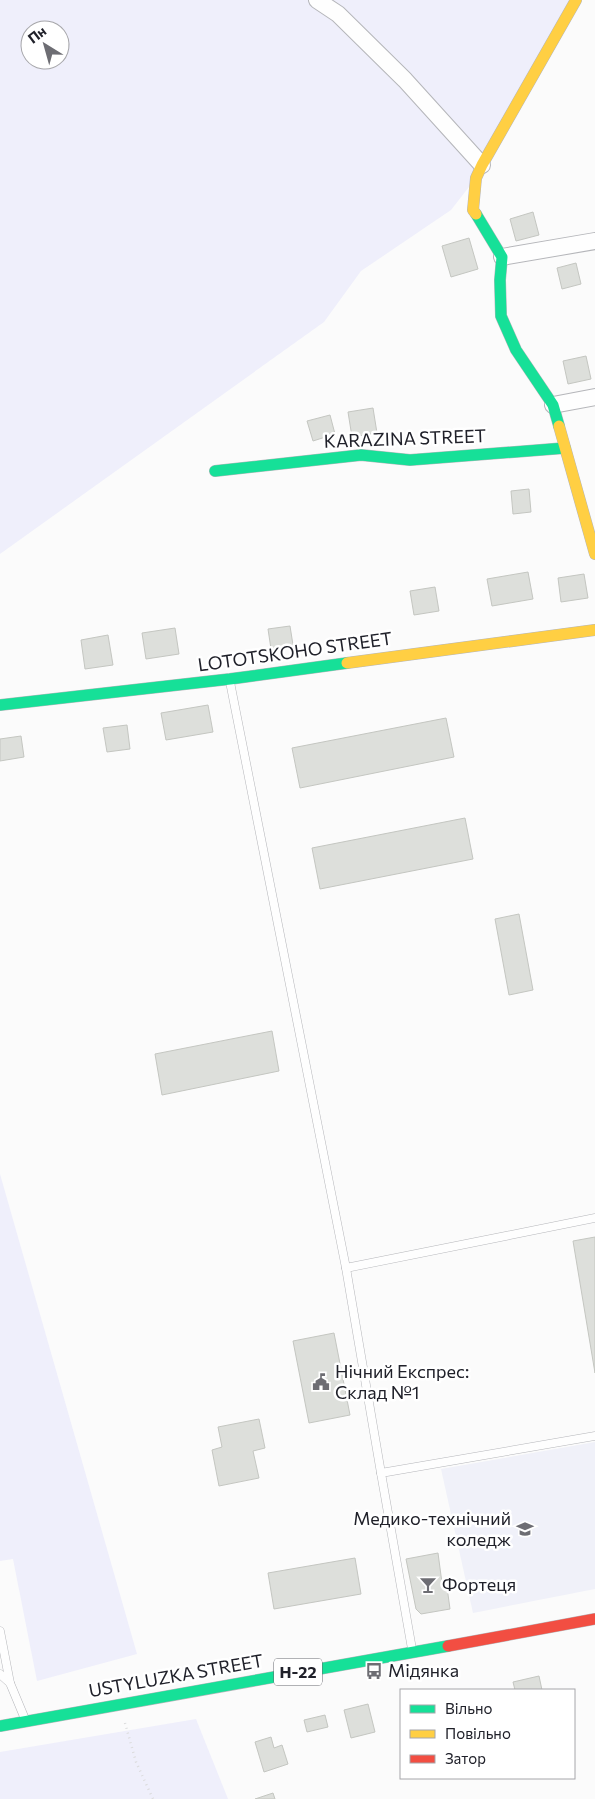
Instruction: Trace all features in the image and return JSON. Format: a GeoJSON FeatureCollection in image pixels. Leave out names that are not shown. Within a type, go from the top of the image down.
{"type":"FeatureCollection","features":[{"type":"Feature","properties":{"kind":"street"},"geometry":{"type":"LineString","coordinates":[[317,0],[338,14],[405,80],[482,166]]}},
{"type":"Feature","properties":{"kind":"street"},"geometry":{"type":"LineString","coordinates":[[576,0],[476,178],[473,210],[502,257],[500,280],[501,316],[516,350],[554,405],[565,448],[590,520],[595,554]]}},
{"type":"Feature","properties":{"kind":"street"},"geometry":{"type":"LineString","coordinates":[[502,257],[595,241]]}},
{"type":"Feature","properties":{"kind":"street"},"geometry":{"type":"LineString","coordinates":[[554,405],[595,397]]}},
{"type":"Feature","properties":{"kind":"street","name":"KARAZINA STREET"},"geometry":{"type":"LineString","coordinates":[[216,470],[361,455],[410,460],[565,448]]}},
{"type":"Feature","properties":{"kind":"street","name":"LOTOTSKOHO STREET"},"geometry":{"type":"LineString","coordinates":[[0,705],[230,679],[595,630]]}},
{"type":"Feature","properties":{"kind":"street","name":"USTYLUZKA STREET"},"geometry":{"type":"LineString","coordinates":[[0,1726],[595,1618]]}},
{"type":"Feature","properties":{"kind":"lane"},"geometry":{"type":"LineString","coordinates":[[230,679],[346,1268],[412,1652]]}},
{"type":"Feature","properties":{"kind":"lane"},"geometry":{"type":"LineString","coordinates":[[346,1268],[595,1218]]}},
{"type":"Feature","properties":{"kind":"lane"},"geometry":{"type":"LineString","coordinates":[[381,1474],[595,1436]]}},
{"type":"Feature","properties":{"kind":"lane"},"geometry":{"type":"LineString","coordinates":[[0,1631],[10,1683],[26,1721]]}},
{"type":"Feature","properties":{"kind":"lane"},"geometry":{"type":"LineString","coordinates":[[0,1674],[10,1683]]}},
{"type":"Feature","properties":{"kind":"path"},"geometry":{"type":"LineString","coordinates":[[120,1704],[136,1762],[153,1799]]}},
{"type":"Feature","properties":{"kind":"shaded area"},"geometry":{"type":"Polygon","coordinates":[[[0,0],[576,0],[476,178],[451,210],[361,271],[324,322],[0,554],[0,0]]]}},
{"type":"Feature","properties":{"kind":"shaded area"},"geometry":{"type":"Polygon","coordinates":[[[0,1174],[137,1654],[37,1681],[13,1559],[0,1561],[0,1174]]]}},
{"type":"Feature","properties":{"kind":"shaded area","name":"Медико-технічний коледж"},"geometry":{"type":"Polygon","coordinates":[[[595,1442],[595,1589],[473,1613],[441,1469],[595,1442]]]}},
{"type":"Feature","properties":{"kind":"shaded area"},"geometry":{"type":"Polygon","coordinates":[[[196,1719],[228,1799],[0,1799],[0,1752],[196,1719]]]}},
{"type":"Feature","properties":{"kind":"building"},"geometry":{"type":"Polygon","coordinates":[[[533,212],[539,235],[516,241],[510,219],[533,212]]]}},
{"type":"Feature","properties":{"kind":"building"},"geometry":{"type":"Polygon","coordinates":[[[469,238],[478,269],[451,277],[442,246],[469,238]]]}},
{"type":"Feature","properties":{"kind":"building"},"geometry":{"type":"Polygon","coordinates":[[[576,263],[581,284],[562,289],[557,268],[576,263]]]}},
{"type":"Feature","properties":{"kind":"building"},"geometry":{"type":"Polygon","coordinates":[[[586,356],[591,379],[568,384],[563,361],[586,356]]]}},
{"type":"Feature","properties":{"kind":"building"},"geometry":{"type":"Polygon","coordinates":[[[373,408],[377,433],[352,437],[348,412],[373,408]]]}},
{"type":"Feature","properties":{"kind":"building"},"geometry":{"type":"Polygon","coordinates":[[[330,415],[335,434],[313,441],[307,421],[330,415]]]}},
{"type":"Feature","properties":{"kind":"building"},"geometry":{"type":"Polygon","coordinates":[[[529,489],[531,512],[513,514],[511,491],[529,489]]]}},
{"type":"Feature","properties":{"kind":"building"},"geometry":{"type":"Polygon","coordinates":[[[528,572],[533,599],[492,606],[487,579],[528,572]]]}},
{"type":"Feature","properties":{"kind":"building"},"geometry":{"type":"Polygon","coordinates":[[[584,574],[588,598],[561,602],[558,578],[584,574]]]}},
{"type":"Feature","properties":{"kind":"building"},"geometry":{"type":"Polygon","coordinates":[[[435,587],[439,611],[414,615],[410,591],[435,587]]]}},
{"type":"Feature","properties":{"kind":"building"},"geometry":{"type":"Polygon","coordinates":[[[290,626],[293,645],[271,649],[268,629],[290,626]]]}},
{"type":"Feature","properties":{"kind":"building"},"geometry":{"type":"Polygon","coordinates":[[[175,628],[179,654],[146,659],[142,633],[175,628]]]}},
{"type":"Feature","properties":{"kind":"building"},"geometry":{"type":"Polygon","coordinates":[[[108,635],[113,665],[85,669],[81,640],[108,635]]]}},
{"type":"Feature","properties":{"kind":"building"},"geometry":{"type":"Polygon","coordinates":[[[208,705],[213,732],[166,740],[161,713],[208,705]]]}},
{"type":"Feature","properties":{"kind":"building"},"geometry":{"type":"Polygon","coordinates":[[[446,718],[454,757],[300,788],[292,748],[446,718]]]}},
{"type":"Feature","properties":{"kind":"building"},"geometry":{"type":"Polygon","coordinates":[[[127,725],[130,749],[107,752],[103,728],[127,725]]]}},
{"type":"Feature","properties":{"kind":"building"},"geometry":{"type":"Polygon","coordinates":[[[21,736],[24,757],[0,761],[0,739],[21,736]]]}},
{"type":"Feature","properties":{"kind":"building"},"geometry":{"type":"Polygon","coordinates":[[[465,818],[473,859],[320,889],[312,848],[465,818]]]}},
{"type":"Feature","properties":{"kind":"building"},"geometry":{"type":"Polygon","coordinates":[[[519,914],[533,990],[509,995],[495,919],[519,914]]]}},
{"type":"Feature","properties":{"kind":"building"},"geometry":{"type":"Polygon","coordinates":[[[272,1031],[279,1071],[162,1095],[155,1054],[272,1031]]]}},
{"type":"Feature","properties":{"kind":"building"},"geometry":{"type":"Polygon","coordinates":[[[595,1237],[595,1373],[573,1241],[595,1237]]]}},
{"type":"Feature","properties":{"kind":"building"},"geometry":{"type":"Polygon","coordinates":[[[334,1333],[350,1415],[309,1423],[293,1341],[334,1333]]]}},
{"type":"Feature","properties":{"kind":"building"},"geometry":{"type":"Polygon","coordinates":[[[259,1419],[265,1448],[253,1451],[259,1478],[219,1486],[212,1450],[222,1447],[218,1427],[259,1419]]]}},
{"type":"Feature","properties":{"kind":"building","name":"Фортеця"},"geometry":{"type":"Polygon","coordinates":[[[438,1553],[442,1583],[447,1587],[450,1609],[421,1614],[416,1609],[406,1559],[438,1553]]]}},
{"type":"Feature","properties":{"kind":"building"},"geometry":{"type":"Polygon","coordinates":[[[355,1558],[361,1594],[274,1609],[268,1573],[355,1558]]]}},
{"type":"Feature","properties":{"kind":"building"},"geometry":{"type":"Polygon","coordinates":[[[539,1676],[542,1689],[515,1689],[513,1682],[539,1676]]]}},
{"type":"Feature","properties":{"kind":"building"},"geometry":{"type":"Polygon","coordinates":[[[368,1704],[375,1732],[351,1738],[344,1710],[368,1704]]]}},
{"type":"Feature","properties":{"kind":"building"},"geometry":{"type":"Polygon","coordinates":[[[325,1715],[328,1727],[307,1732],[304,1720],[325,1715]]]}},
{"type":"Feature","properties":{"kind":"building"},"geometry":{"type":"Polygon","coordinates":[[[271,1737],[274,1748],[282,1745],[288,1764],[264,1772],[255,1742],[271,1737]]]}},
{"type":"Feature","properties":{"kind":"building"},"geometry":{"type":"Polygon","coordinates":[[[273,1793],[275,1799],[255,1799],[273,1793]]]}},
{"type":"Feature","properties":{"kind":"traffic: fast"},"geometry":{"type":"LineString","coordinates":[[476,214],[502,257],[500,280],[501,316],[516,350],[553,405],[559,426]]}},
{"type":"Feature","properties":{"kind":"traffic: fast"},"geometry":{"type":"LineString","coordinates":[[215,471],[361,455],[410,460],[565,448]]}},
{"type":"Feature","properties":{"kind":"traffic: fast"},"geometry":{"type":"LineString","coordinates":[[0,705],[230,679],[347,663]]}},
{"type":"Feature","properties":{"kind":"traffic: fast"},"geometry":{"type":"LineString","coordinates":[[0,1726],[448,1646]]}},
{"type":"Feature","properties":{"kind":"traffic: slow"},"geometry":{"type":"LineString","coordinates":[[476,214],[473,210],[476,178],[482,165],[576,0]]}},
{"type":"Feature","properties":{"kind":"traffic: slow"},"geometry":{"type":"LineString","coordinates":[[559,426],[595,554]]}},
{"type":"Feature","properties":{"kind":"traffic: slow"},"geometry":{"type":"LineString","coordinates":[[347,663],[595,630]]}},
{"type":"Feature","properties":{"kind":"traffic: jam"},"geometry":{"type":"LineString","coordinates":[[448,1646],[595,1619]]}},
{"type":"Feature","properties":{"kind":"place","name":"Нічний Експрес: Склад №1"},"geometry":{"type":"Point","coordinates":[321,1382]}},
{"type":"Feature","properties":{"kind":"place","name":"Медико-технічний коледж"},"geometry":{"type":"Point","coordinates":[525,1529]}},
{"type":"Feature","properties":{"kind":"place","name":"Фортеця"},"geometry":{"type":"Point","coordinates":[428,1585]}},
{"type":"Feature","properties":{"kind":"place","name":"Мідянка"},"geometry":{"type":"Point","coordinates":[374,1671]}}]}
